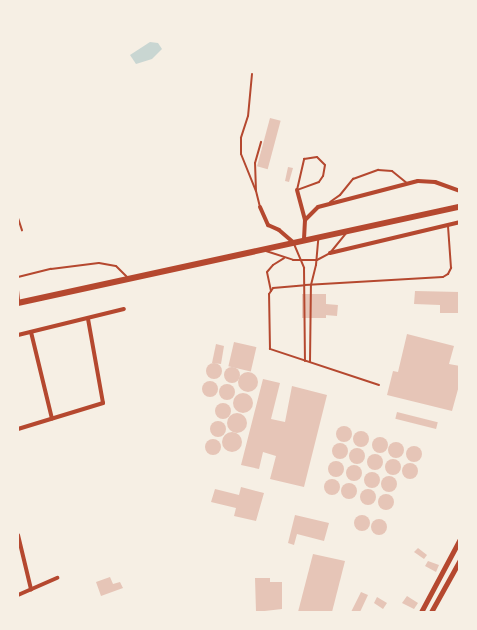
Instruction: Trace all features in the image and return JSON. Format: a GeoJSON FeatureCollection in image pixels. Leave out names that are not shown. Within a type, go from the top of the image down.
{"type":"FeatureCollection","features":[{"type":"Feature","properties":{"kind":"highway"},"geometry":{"type":"LineString","coordinates":[[19,303],[293,242],[460,208]]}},
{"type":"Feature","properties":{"kind":"main road"},"geometry":{"type":"LineString","coordinates":[[421,612],[460,539]]}},
{"type":"Feature","properties":{"kind":"main road"},"geometry":{"type":"LineString","coordinates":[[431,612],[460,558],[452,554]]}},
{"type":"Feature","properties":{"kind":"street"},"geometry":{"type":"LineString","coordinates":[[305,220],[318,207],[418,181],[435,182],[460,191]]}},
{"type":"Feature","properties":{"kind":"street"},"geometry":{"type":"LineString","coordinates":[[297,190],[305,220],[304,240]]}},
{"type":"Feature","properties":{"kind":"street"},"geometry":{"type":"LineString","coordinates":[[260,207],[268,225],[279,230],[293,242]]}},
{"type":"Feature","properties":{"kind":"street"},"geometry":{"type":"LineString","coordinates":[[330,253],[460,222]]}},
{"type":"Feature","properties":{"kind":"street"},"geometry":{"type":"LineString","coordinates":[[18,334],[124,309]]}},
{"type":"Feature","properties":{"kind":"street"},"geometry":{"type":"LineString","coordinates":[[18,430],[103,403],[88,318]]}},
{"type":"Feature","properties":{"kind":"street"},"geometry":{"type":"LineString","coordinates":[[31,332],[52,419]]}},
{"type":"Feature","properties":{"kind":"street"},"geometry":{"type":"LineString","coordinates":[[18,535],[31,588]]}},
{"type":"Feature","properties":{"kind":"street"},"geometry":{"type":"LineString","coordinates":[[18,595],[56,578]]}},
{"type":"Feature","properties":{"kind":"lane"},"geometry":{"type":"LineString","coordinates":[[252,74],[248,116],[241,138],[241,154],[256,191],[260,207]]}},
{"type":"Feature","properties":{"kind":"lane"},"geometry":{"type":"LineString","coordinates":[[256,191],[255,163],[261,142]]}},
{"type":"Feature","properties":{"kind":"lane"},"geometry":{"type":"LineString","coordinates":[[317,158],[324,165],[323,176],[319,182],[297,190],[304,159],[317,158]]}},
{"type":"Feature","properties":{"kind":"lane"},"geometry":{"type":"LineString","coordinates":[[328,204],[340,195],[353,180],[378,170],[392,171],[408,184]]}},
{"type":"Feature","properties":{"kind":"lane"},"geometry":{"type":"LineString","coordinates":[[18,218],[22,230]]}},
{"type":"Feature","properties":{"kind":"lane"},"geometry":{"type":"LineString","coordinates":[[271,291],[305,285],[442,277],[448,274],[451,268],[448,226]]}},
{"type":"Feature","properties":{"kind":"lane"},"geometry":{"type":"LineString","coordinates":[[262,249],[284,258],[303,261],[317,260],[330,253],[348,231]]}},
{"type":"Feature","properties":{"kind":"lane"},"geometry":{"type":"LineString","coordinates":[[310,363],[311,285],[317,260],[318,237]]}},
{"type":"Feature","properties":{"kind":"lane"},"geometry":{"type":"LineString","coordinates":[[293,242],[303,261],[305,285],[304,361]]}},
{"type":"Feature","properties":{"kind":"lane"},"geometry":{"type":"LineString","coordinates":[[284,258],[273,265],[267,272],[271,291],[268,333],[270,348],[379,385]]}},
{"type":"Feature","properties":{"kind":"lane"},"geometry":{"type":"LineString","coordinates":[[18,277],[51,269],[99,263],[116,266],[128,279]]}},
{"type":"Feature","properties":{"kind":"lane"},"geometry":{"type":"LineString","coordinates":[[18,290],[19,303]]}},
{"type":"Feature","properties":{"kind":"shaded area"},"geometry":{"type":"Polygon","coordinates":[[[150,42],[158,43],[162,49],[152,59],[136,64],[130,55],[150,42]]]}},
{"type":"Feature","properties":{"kind":"building"},"geometry":{"type":"Polygon","coordinates":[[[270,118],[281,121],[268,169],[257,166],[270,118]]]}},
{"type":"Feature","properties":{"kind":"building"},"geometry":{"type":"Polygon","coordinates":[[[288,167],[293,168],[289,182],[285,181],[288,167]]]}},
{"type":"Feature","properties":{"kind":"building"},"geometry":{"type":"Polygon","coordinates":[[[415,291],[460,292],[459,313],[440,313],[440,305],[414,304],[415,291]]]}},
{"type":"Feature","properties":{"kind":"building"},"geometry":{"type":"Polygon","coordinates":[[[302,294],[326,294],[326,318],[302,318],[302,294]]]}},
{"type":"Feature","properties":{"kind":"building"},"geometry":{"type":"Polygon","coordinates":[[[326,304],[338,305],[337,316],[325,315],[326,304]]]}},
{"type":"Feature","properties":{"kind":"building"},"geometry":{"type":"Polygon","coordinates":[[[407,334],[454,346],[449,364],[460,366],[460,382],[452,411],[387,395],[393,371],[398,372],[407,334]]]}},
{"type":"Feature","properties":{"kind":"building"},"geometry":{"type":"Polygon","coordinates":[[[234,342],[256,347],[251,372],[228,366],[234,342]]]}},
{"type":"Feature","properties":{"kind":"building"},"geometry":{"type":"Polygon","coordinates":[[[216,344],[224,346],[221,364],[212,363],[216,344]]]}},
{"type":"Feature","properties":{"kind":"building"},"geometry":{"type":"Polygon","coordinates":[[[214,363],[222,371],[214,379],[206,371],[214,363]]]}},
{"type":"Feature","properties":{"kind":"building"},"geometry":{"type":"Polygon","coordinates":[[[232,367],[240,375],[232,383],[224,375],[232,367]]]}},
{"type":"Feature","properties":{"kind":"building"},"geometry":{"type":"Polygon","coordinates":[[[248,372],[255,375],[258,382],[255,389],[248,392],[241,389],[238,382],[241,375],[248,372]]]}},
{"type":"Feature","properties":{"kind":"building"},"geometry":{"type":"Polygon","coordinates":[[[263,379],[280,383],[271,419],[285,422],[292,386],[327,395],[304,487],[270,479],[276,456],[263,452],[259,469],[241,465],[263,379]]]}},
{"type":"Feature","properties":{"kind":"building"},"geometry":{"type":"Polygon","coordinates":[[[210,381],[218,389],[210,397],[202,389],[210,381]]]}},
{"type":"Feature","properties":{"kind":"building"},"geometry":{"type":"Polygon","coordinates":[[[227,384],[235,392],[227,400],[219,392],[227,384]]]}},
{"type":"Feature","properties":{"kind":"building"},"geometry":{"type":"Polygon","coordinates":[[[243,393],[250,396],[253,403],[250,410],[243,413],[236,410],[233,403],[236,396],[243,393]]]}},
{"type":"Feature","properties":{"kind":"building"},"geometry":{"type":"Polygon","coordinates":[[[223,403],[231,411],[223,419],[215,411],[223,403]]]}},
{"type":"Feature","properties":{"kind":"building"},"geometry":{"type":"Polygon","coordinates":[[[397,412],[438,422],[436,429],[395,419],[397,412]]]}},
{"type":"Feature","properties":{"kind":"building"},"geometry":{"type":"Polygon","coordinates":[[[237,413],[244,416],[247,423],[244,430],[237,433],[230,430],[227,423],[230,416],[237,413]]]}},
{"type":"Feature","properties":{"kind":"building"},"geometry":{"type":"Polygon","coordinates":[[[218,421],[226,429],[218,437],[210,429],[218,421]]]}},
{"type":"Feature","properties":{"kind":"building"},"geometry":{"type":"Polygon","coordinates":[[[344,426],[352,434],[344,442],[336,434],[344,426]]]}},
{"type":"Feature","properties":{"kind":"building"},"geometry":{"type":"Polygon","coordinates":[[[361,431],[369,439],[361,447],[353,439],[361,431]]]}},
{"type":"Feature","properties":{"kind":"building"},"geometry":{"type":"Polygon","coordinates":[[[232,432],[239,435],[242,442],[239,449],[232,452],[225,449],[222,442],[225,435],[232,432]]]}},
{"type":"Feature","properties":{"kind":"building"},"geometry":{"type":"Polygon","coordinates":[[[380,437],[388,445],[380,453],[372,445],[380,437]]]}},
{"type":"Feature","properties":{"kind":"building"},"geometry":{"type":"Polygon","coordinates":[[[213,439],[221,447],[213,455],[205,447],[213,439]]]}},
{"type":"Feature","properties":{"kind":"building"},"geometry":{"type":"Polygon","coordinates":[[[396,442],[404,450],[396,458],[388,450],[396,442]]]}},
{"type":"Feature","properties":{"kind":"building"},"geometry":{"type":"Polygon","coordinates":[[[340,443],[348,451],[340,459],[332,451],[340,443]]]}},
{"type":"Feature","properties":{"kind":"building"},"geometry":{"type":"Polygon","coordinates":[[[414,446],[422,454],[414,462],[406,454],[414,446]]]}},
{"type":"Feature","properties":{"kind":"building"},"geometry":{"type":"Polygon","coordinates":[[[357,448],[365,456],[357,464],[349,456],[357,448]]]}},
{"type":"Feature","properties":{"kind":"building"},"geometry":{"type":"Polygon","coordinates":[[[375,454],[383,462],[375,470],[367,462],[375,454]]]}},
{"type":"Feature","properties":{"kind":"building"},"geometry":{"type":"Polygon","coordinates":[[[393,459],[401,467],[393,475],[385,467],[393,459]]]}},
{"type":"Feature","properties":{"kind":"building"},"geometry":{"type":"Polygon","coordinates":[[[336,461],[344,469],[336,477],[328,469],[336,461]]]}},
{"type":"Feature","properties":{"kind":"building"},"geometry":{"type":"Polygon","coordinates":[[[410,463],[418,471],[410,479],[402,471],[410,463]]]}},
{"type":"Feature","properties":{"kind":"building"},"geometry":{"type":"Polygon","coordinates":[[[354,465],[362,473],[354,481],[346,473],[354,465]]]}},
{"type":"Feature","properties":{"kind":"building"},"geometry":{"type":"Polygon","coordinates":[[[372,472],[380,480],[372,488],[364,480],[372,472]]]}},
{"type":"Feature","properties":{"kind":"building"},"geometry":{"type":"Polygon","coordinates":[[[389,476],[397,484],[389,492],[381,484],[389,476]]]}},
{"type":"Feature","properties":{"kind":"building"},"geometry":{"type":"Polygon","coordinates":[[[332,479],[340,487],[332,495],[324,487],[332,479]]]}},
{"type":"Feature","properties":{"kind":"building"},"geometry":{"type":"Polygon","coordinates":[[[349,483],[357,491],[349,499],[341,491],[349,483]]]}},
{"type":"Feature","properties":{"kind":"building"},"geometry":{"type":"Polygon","coordinates":[[[241,487],[264,493],[256,521],[234,516],[236,508],[211,502],[215,489],[239,495],[241,487]]]}},
{"type":"Feature","properties":{"kind":"building"},"geometry":{"type":"Polygon","coordinates":[[[368,489],[376,497],[368,505],[360,497],[368,489]]]}},
{"type":"Feature","properties":{"kind":"building"},"geometry":{"type":"Polygon","coordinates":[[[386,494],[394,502],[386,510],[378,502],[386,494]]]}},
{"type":"Feature","properties":{"kind":"building"},"geometry":{"type":"Polygon","coordinates":[[[295,515],[329,523],[324,541],[297,534],[294,545],[288,543],[295,515]]]}},
{"type":"Feature","properties":{"kind":"building"},"geometry":{"type":"Polygon","coordinates":[[[362,515],[370,523],[362,531],[354,523],[362,515]]]}},
{"type":"Feature","properties":{"kind":"building"},"geometry":{"type":"Polygon","coordinates":[[[379,519],[387,527],[379,535],[371,527],[379,519]]]}},
{"type":"Feature","properties":{"kind":"building"},"geometry":{"type":"Polygon","coordinates":[[[418,548],[427,555],[424,559],[414,552],[418,548]]]}},
{"type":"Feature","properties":{"kind":"building"},"geometry":{"type":"Polygon","coordinates":[[[313,554],[345,561],[332,612],[298,612],[313,554]]]}},
{"type":"Feature","properties":{"kind":"building"},"geometry":{"type":"Polygon","coordinates":[[[428,561],[439,565],[436,572],[425,566],[428,561]]]}},
{"type":"Feature","properties":{"kind":"building"},"geometry":{"type":"Polygon","coordinates":[[[110,577],[113,584],[120,582],[123,588],[101,596],[96,582],[110,577]]]}},
{"type":"Feature","properties":{"kind":"building"},"geometry":{"type":"Polygon","coordinates":[[[255,578],[270,578],[270,582],[282,582],[282,609],[256,612],[255,578]]]}},
{"type":"Feature","properties":{"kind":"building"},"geometry":{"type":"Polygon","coordinates":[[[361,592],[368,595],[360,612],[351,612],[361,592]]]}},
{"type":"Feature","properties":{"kind":"building"},"geometry":{"type":"Polygon","coordinates":[[[407,596],[418,603],[414,609],[402,603],[407,596]]]}},
{"type":"Feature","properties":{"kind":"building"},"geometry":{"type":"Polygon","coordinates":[[[377,597],[387,603],[383,609],[374,603],[377,597]]]}}]}
